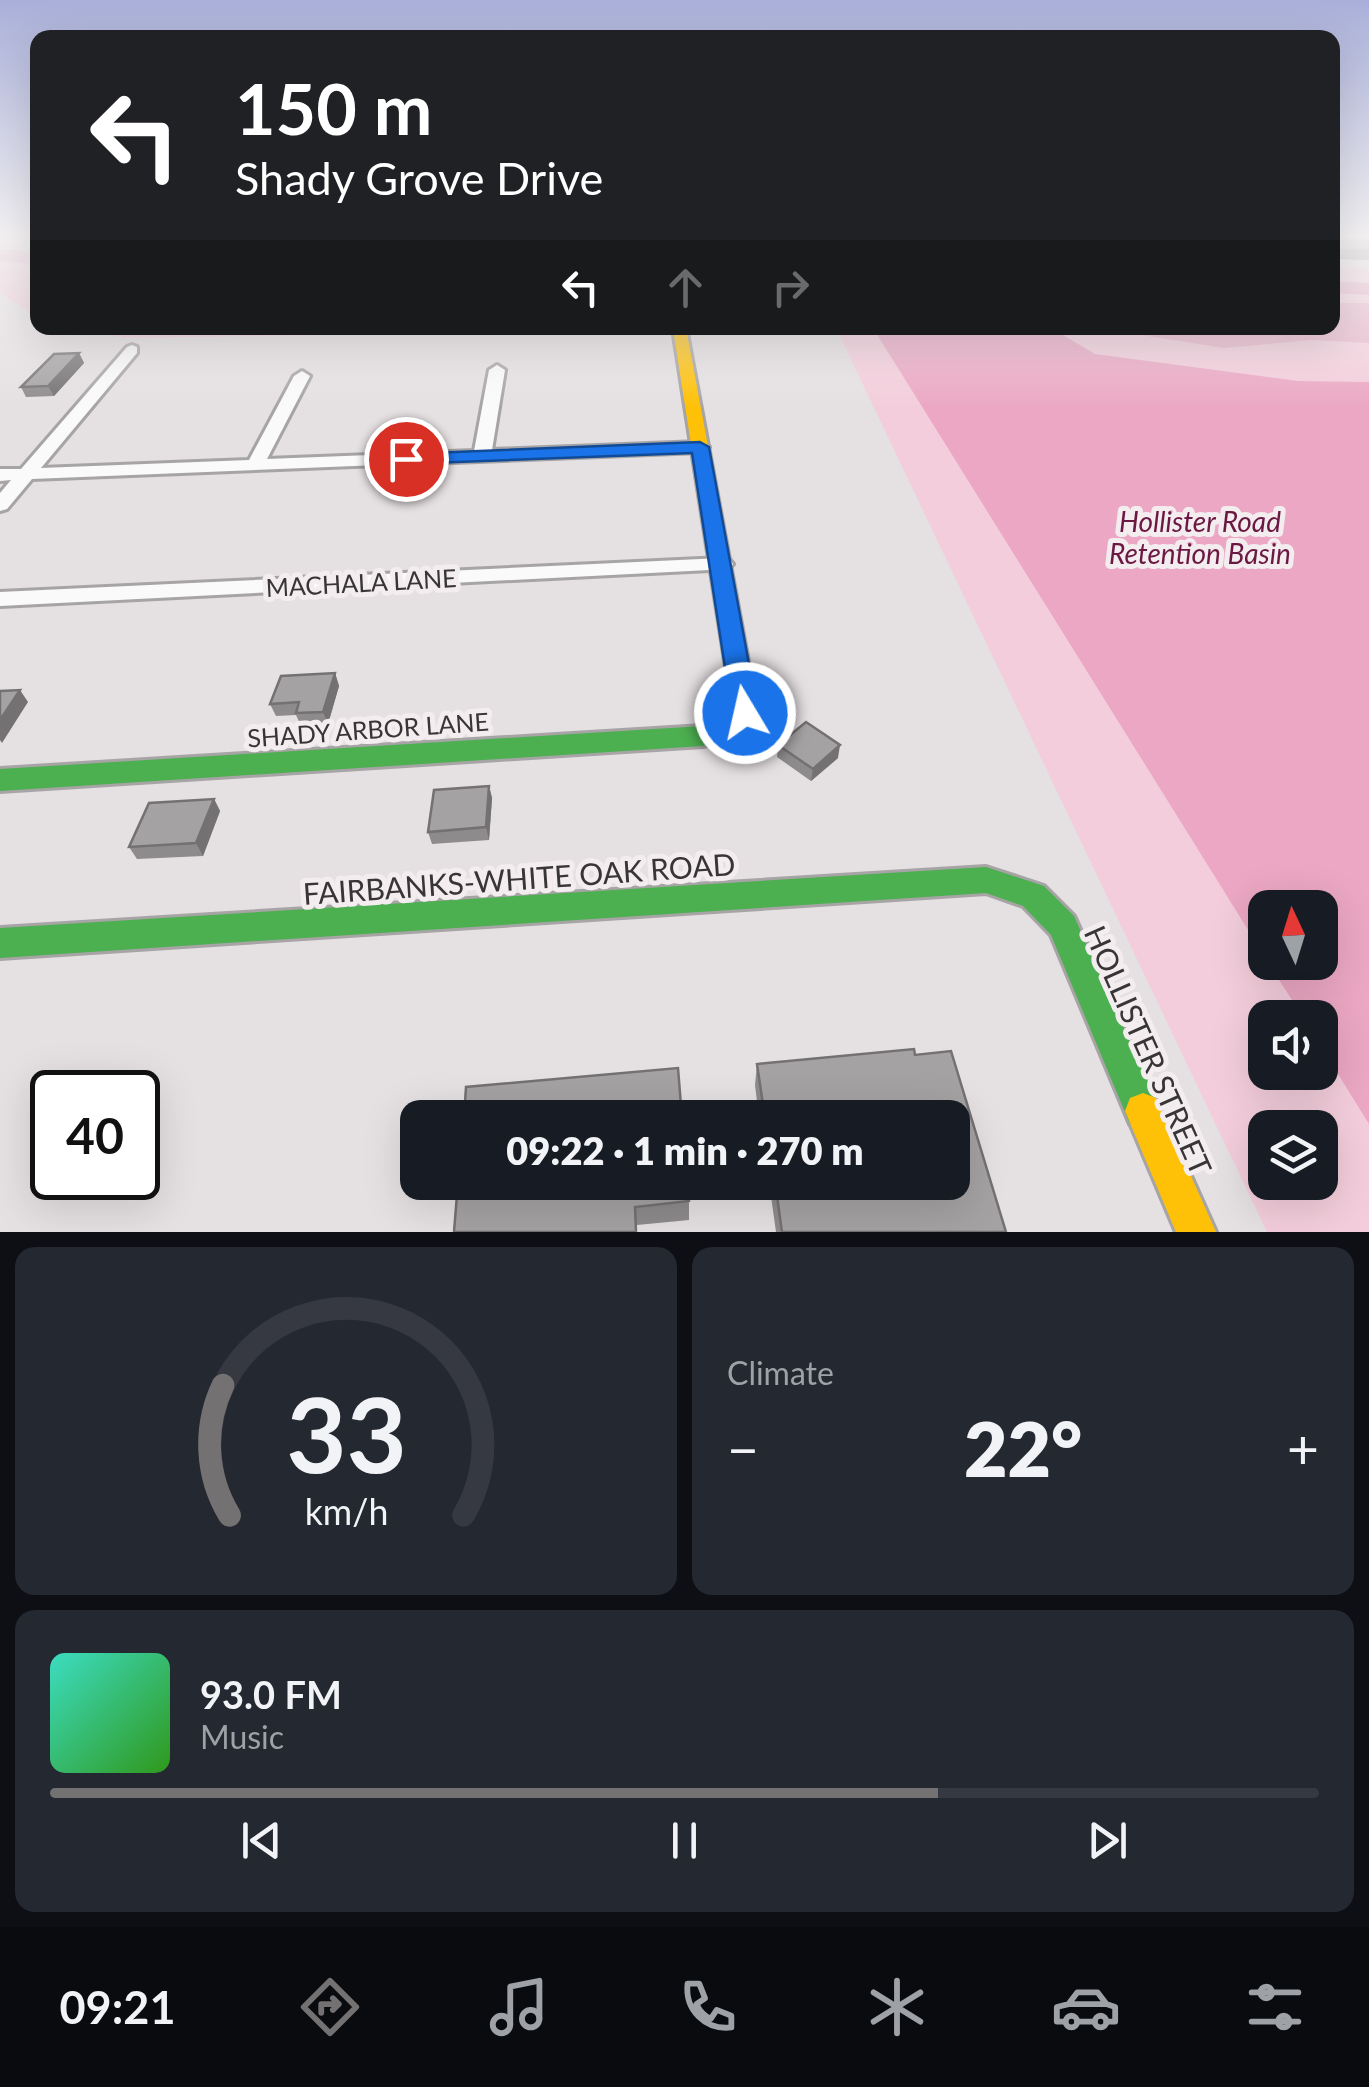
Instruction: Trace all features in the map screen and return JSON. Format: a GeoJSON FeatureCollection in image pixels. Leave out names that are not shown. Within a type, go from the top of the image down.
{"type":"FeatureCollection","features":[{"type":"Feature","properties":{"kind":"street"},"geometry":{"type":"LineString","coordinates":[[681,335],[722,564]]}},
{"type":"Feature","properties":{"kind":"street"},"geometry":{"type":"LineString","coordinates":[[0,505],[132,350]]}},
{"type":"Feature","properties":{"kind":"street"},"geometry":{"type":"LineString","coordinates":[[482,456],[497,370]]}},
{"type":"Feature","properties":{"kind":"street"},"geometry":{"type":"LineString","coordinates":[[256,465],[302,376]]}},
{"type":"Feature","properties":{"kind":"street"},"geometry":{"type":"LineString","coordinates":[[0,475],[700,447]]}},
{"type":"Feature","properties":{"kind":"street","name":"MACHALA LANE"},"geometry":{"type":"LineString","coordinates":[[0,600],[722,564]]}},
{"type":"Feature","properties":{"kind":"street","name":"SHADY ARBOR LANE"},"geometry":{"type":"LineString","coordinates":[[0,780],[704,736],[738,726],[745,713],[722,564]]}},
{"type":"Feature","properties":{"kind":"street","name":"FAIRBANKS-WHITE OAK ROAD"},"geometry":{"type":"LineString","coordinates":[[0,943],[970,878],[1004,882],[1040,897]]}},
{"type":"Feature","properties":{"kind":"street","name":"HOLLISTER STREET"},"geometry":{"type":"LineString","coordinates":[[1040,897],[1063,926],[1196,1232]]}},
{"type":"Feature","properties":{"kind":"shaded area"},"geometry":{"type":"Polygon","coordinates":[[[30,292],[30,313],[0,293],[30,292]]]}},
{"type":"Feature","properties":{"kind":"shaded area","name":"Hollister Road Retention Basin"},"geometry":{"type":"Polygon","coordinates":[[[1340,292],[1369,292],[1369,1232],[1267,1232],[1252,1200],[1338,1200],[1338,1110],[1248,1110],[1248,1192],[839,335],[1340,335],[1340,292]]]}},
{"type":"Feature","properties":{"kind":"shaded area"},"geometry":{"type":"Polygon","coordinates":[[[1340,303],[1369,303],[1369,343],[1312,340],[1224,348],[1141,335],[1340,335],[1340,303]]]}},
{"type":"Feature","properties":{"kind":"shaded area"},"geometry":{"type":"Polygon","coordinates":[[[110,335],[326,335],[124,338],[110,335]]]}},
{"type":"Feature","properties":{"kind":"water","name":"Hollister Road Retention Basin"},"geometry":{"type":"Polygon","coordinates":[[[877,335],[1063,335],[1095,354],[1298,381],[1369,382],[1369,1124],[1338,1074],[1338,1000],[1292,1000],[1279,980],[1338,980],[1338,890],[1248,890],[1248,930],[877,335]]]}},
{"type":"Feature","properties":{"kind":"building"},"geometry":{"type":"Polygon","coordinates":[[[79,353],[48,386],[21,387],[54,354],[79,353]]]}},
{"type":"Feature","properties":{"kind":"building"},"geometry":{"type":"Polygon","coordinates":[[[335,673],[323,712],[296,713],[299,702],[270,704],[281,676],[335,673]]]}},
{"type":"Feature","properties":{"kind":"building"},"geometry":{"type":"Polygon","coordinates":[[[20,690],[0,720],[0,691],[20,690]]]}},
{"type":"Feature","properties":{"kind":"building"},"geometry":{"type":"Polygon","coordinates":[[[806,722],[840,745],[813,769],[778,745],[806,722]]]}},
{"type":"Feature","properties":{"kind":"building"},"geometry":{"type":"Polygon","coordinates":[[[489,786],[486,827],[428,832],[434,790],[489,786]]]}},
{"type":"Feature","properties":{"kind":"building"},"geometry":{"type":"Polygon","coordinates":[[[214,799],[196,843],[129,847],[149,803],[214,799]]]}},
{"type":"Feature","properties":{"kind":"building"},"geometry":{"type":"Polygon","coordinates":[[[914,1049],[915,1055],[951,1051],[966,1100],[762,1100],[757,1064],[914,1049]]]}},
{"type":"Feature","properties":{"kind":"building"},"geometry":{"type":"Polygon","coordinates":[[[678,1068],[681,1100],[465,1100],[466,1087],[678,1068]]]}},
{"type":"Feature","properties":{"kind":"building"},"geometry":{"type":"Polygon","coordinates":[[[970,1114],[1006,1232],[782,1232],[778,1200],[970,1200],[970,1114]]]}},
{"type":"Feature","properties":{"kind":"building"},"geometry":{"type":"Polygon","coordinates":[[[457,1200],[689,1200],[635,1207],[636,1232],[454,1232],[457,1200]]]}},
{"type":"Feature","properties":{"kind":"traffic: fast"},"geometry":{"type":"LineString","coordinates":[[0,780],[703,736],[738,726],[745,713],[743,699]]}},
{"type":"Feature","properties":{"kind":"traffic: fast"},"geometry":{"type":"LineString","coordinates":[[0,943],[986,880],[1033,896],[1063,926],[1143,1111]]}},
{"type":"Feature","properties":{"kind":"traffic: slow"},"geometry":{"type":"LineString","coordinates":[[681,335],[743,699]]}},
{"type":"Feature","properties":{"kind":"traffic: slow"},"geometry":{"type":"LineString","coordinates":[[1143,1111],[1196,1232]]}},
{"type":"Feature","properties":{"kind":"route"},"geometry":{"type":"LineString","coordinates":[[406,459],[700,447],[745,713]]}}]}
